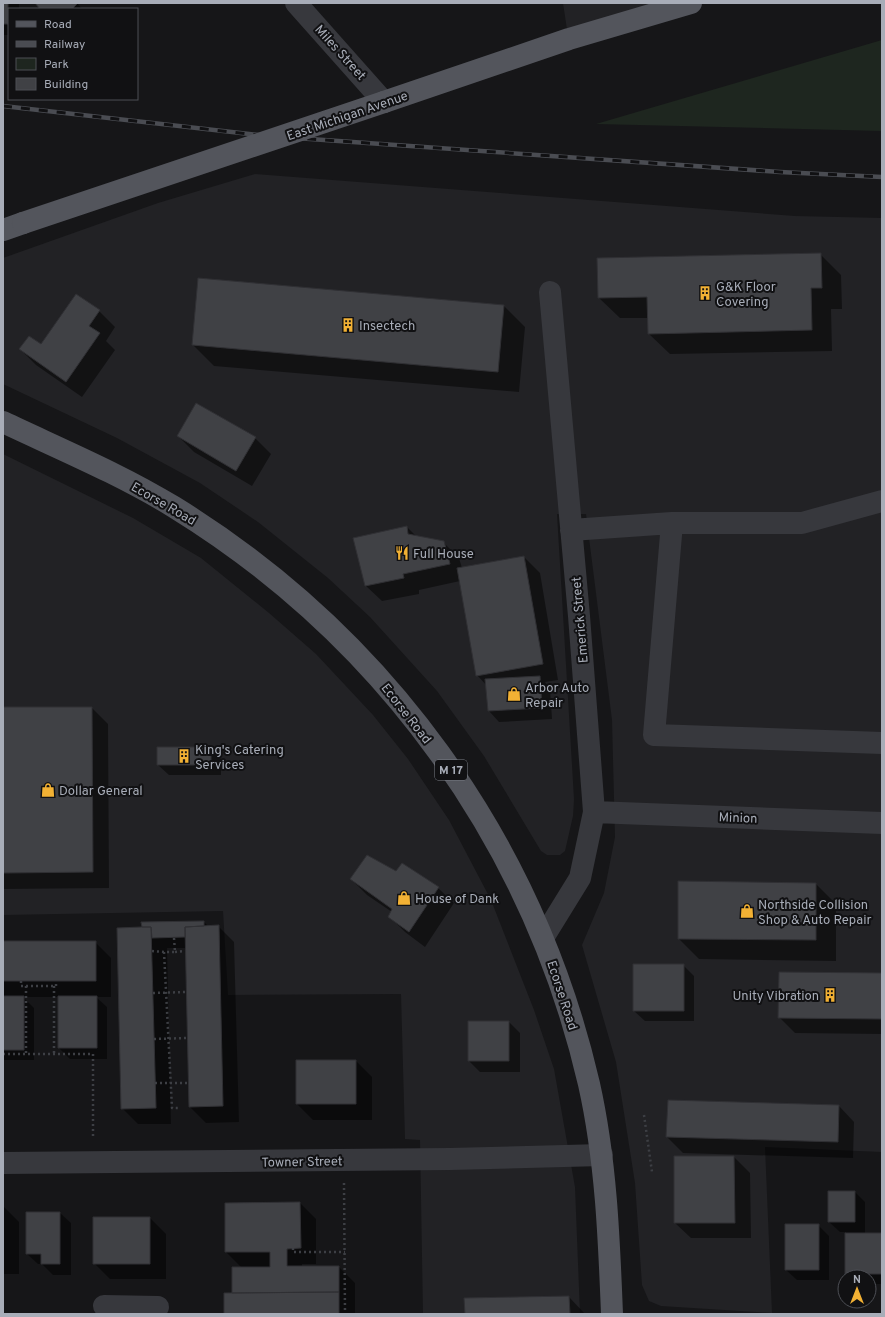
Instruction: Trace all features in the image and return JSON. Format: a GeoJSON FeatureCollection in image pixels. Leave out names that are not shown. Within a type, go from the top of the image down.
{"type":"FeatureCollection","features":[{"type":"Feature","properties":{"kind":"main road","name":"East Michigan Avenue"},"geometry":{"type":"LineString","coordinates":[[13,226],[569,39],[691,3]]}},
{"type":"Feature","properties":{"kind":"main road","name":"Ecorse Road"},"geometry":{"type":"LineString","coordinates":[[3,422],[143,490],[173,507],[273,576],[342,638],[402,703],[470,796],[509,869],[543,938],[565,998],[583,1062],[589,1085],[602,1155],[609,1223],[612,1314]]}},
{"type":"Feature","properties":{"kind":"street","name":"Miles Street"},"geometry":{"type":"LineString","coordinates":[[296,3],[384,102]]}},
{"type":"Feature","properties":{"kind":"street","name":"Emerick Street"},"geometry":{"type":"LineString","coordinates":[[543,938],[580,878],[594,812],[572,530],[550,292]]}},
{"type":"Feature","properties":{"kind":"street"},"geometry":{"type":"LineString","coordinates":[[572,530],[672,523],[802,523],[882,501]]}},
{"type":"Feature","properties":{"kind":"street"},"geometry":{"type":"LineString","coordinates":[[672,523],[654,735],[882,742]]}},
{"type":"Feature","properties":{"kind":"street","name":"Minion"},"geometry":{"type":"LineString","coordinates":[[594,812],[882,823]]}},
{"type":"Feature","properties":{"kind":"street","name":"Towner Street"},"geometry":{"type":"LineString","coordinates":[[3,1162],[442,1159],[602,1155]]}},
{"type":"Feature","properties":{"kind":"street"},"geometry":{"type":"LineString","coordinates":[[104,1306],[158,1307]]}},
{"type":"Feature","properties":{"kind":"path"},"geometry":{"type":"LineString","coordinates":[[174,938],[174,952]]}},
{"type":"Feature","properties":{"kind":"path"},"geometry":{"type":"LineString","coordinates":[[152,951],[185,951]]}},
{"type":"Feature","properties":{"kind":"path"},"geometry":{"type":"LineString","coordinates":[[164,952],[172,1108],[178,1108]]}},
{"type":"Feature","properties":{"kind":"path"},"geometry":{"type":"LineString","coordinates":[[54,1054],[54,986],[56,986],[56,981]]}},
{"type":"Feature","properties":{"kind":"path"},"geometry":{"type":"LineString","coordinates":[[21,982],[21,986],[54,986]]}},
{"type":"Feature","properties":{"kind":"path"},"geometry":{"type":"LineString","coordinates":[[26,986],[26,1054]]}},
{"type":"Feature","properties":{"kind":"path"},"geometry":{"type":"LineString","coordinates":[[153,993],[186,992]]}},
{"type":"Feature","properties":{"kind":"path"},"geometry":{"type":"LineString","coordinates":[[154,1039],[187,1038]]}},
{"type":"Feature","properties":{"kind":"path"},"geometry":{"type":"LineString","coordinates":[[3,1054],[93,1054],[93,1137]]}},
{"type":"Feature","properties":{"kind":"path"},"geometry":{"type":"LineString","coordinates":[[155,1084],[189,1083]]}},
{"type":"Feature","properties":{"kind":"path"},"geometry":{"type":"LineString","coordinates":[[644,1115],[652,1172]]}},
{"type":"Feature","properties":{"kind":"path"},"geometry":{"type":"LineString","coordinates":[[344,1182],[345,1314]]}},
{"type":"Feature","properties":{"kind":"path"},"geometry":{"type":"LineString","coordinates":[[293,1248],[293,1252],[345,1252]]}},
{"type":"Feature","properties":{"kind":"shaded area"},"geometry":{"type":"Polygon","coordinates":[[[563,3],[688,3],[568,36],[563,3]]]}},
{"type":"Feature","properties":{"kind":"shaded area"},"geometry":{"type":"Polygon","coordinates":[[[255,174],[795,216],[882,218],[882,1152],[765,1147],[772,1313],[661,1306],[649,1301],[642,1285],[635,1183],[616,1062],[582,945],[604,893],[615,837],[612,720],[586,514],[557,514],[574,799],[573,816],[565,851],[560,855],[547,855],[541,851],[484,756],[437,691],[370,617],[328,578],[258,522],[200,483],[117,438],[3,384],[3,258],[158,203],[255,174]]]}},
{"type":"Feature","properties":{"kind":"shaded area"},"geometry":{"type":"Polygon","coordinates":[[[3,454],[133,518],[201,558],[269,613],[316,654],[373,715],[408,759],[449,820],[491,900],[534,1010],[554,1069],[575,1187],[580,1314],[423,1314],[420,1140],[405,1139],[401,994],[228,995],[223,911],[3,915],[3,454]]]}},
{"type":"Feature","properties":{"kind":"green space"},"geometry":{"type":"Polygon","coordinates":[[[882,40],[882,131],[596,124],[882,40]]]}},
{"type":"Feature","properties":{"kind":"building"},"geometry":{"type":"Polygon","coordinates":[[[3,3],[8,3],[8,24],[3,24],[3,3]]]}},
{"type":"Feature","properties":{"kind":"building"},"geometry":{"type":"Polygon","coordinates":[[[35,3],[77,4],[73,8],[39,8],[35,3]]]}},
{"type":"Feature","properties":{"kind":"building","name":"G&K Floor Covering"},"geometry":{"type":"Polygon","coordinates":[[[821,253],[822,288],[811,288],[812,330],[648,334],[647,297],[598,298],[597,258],[821,253]]]}},
{"type":"Feature","properties":{"kind":"building","name":"Insectech"},"geometry":{"type":"Polygon","coordinates":[[[198,278],[504,305],[498,372],[192,345],[198,278]]]}},
{"type":"Feature","properties":{"kind":"building"},"geometry":{"type":"Polygon","coordinates":[[[76,294],[100,310],[89,326],[100,333],[66,382],[19,349],[29,336],[41,344],[76,294]]]}},
{"type":"Feature","properties":{"kind":"building"},"geometry":{"type":"Polygon","coordinates":[[[196,403],[256,437],[236,471],[177,436],[196,403]]]}},
{"type":"Feature","properties":{"kind":"building","name":"Full House"},"geometry":{"type":"Polygon","coordinates":[[[407,526],[408,534],[444,541],[450,564],[403,574],[404,578],[365,586],[353,538],[407,526]]]}},
{"type":"Feature","properties":{"kind":"building"},"geometry":{"type":"Polygon","coordinates":[[[524,556],[543,664],[476,676],[457,568],[524,556]]]}},
{"type":"Feature","properties":{"kind":"building","name":"Arbor Auto Repair"},"geometry":{"type":"Polygon","coordinates":[[[540,676],[542,708],[488,711],[485,679],[540,676]]]}},
{"type":"Feature","properties":{"kind":"building","name":"Dollar General"},"geometry":{"type":"Polygon","coordinates":[[[3,707],[92,707],[93,872],[3,873],[3,707]]]}},
{"type":"Feature","properties":{"kind":"building","name":"King's Catering Services"},"geometry":{"type":"Polygon","coordinates":[[[157,747],[211,747],[211,765],[157,765],[157,747]]]}},
{"type":"Feature","properties":{"kind":"building","name":"House of Dank"},"geometry":{"type":"Polygon","coordinates":[[[367,855],[396,871],[402,863],[439,887],[409,932],[388,917],[392,909],[350,879],[367,855]]]}},
{"type":"Feature","properties":{"kind":"building","name":"Northside Collision Shop & Auto Repair"},"geometry":{"type":"Polygon","coordinates":[[[678,881],[816,883],[816,940],[678,939],[678,881]]]}},
{"type":"Feature","properties":{"kind":"building"},"geometry":{"type":"Polygon","coordinates":[[[204,921],[204,926],[185,927],[185,937],[152,938],[151,927],[142,927],[141,922],[204,921]]]}},
{"type":"Feature","properties":{"kind":"building"},"geometry":{"type":"Polygon","coordinates":[[[219,925],[223,1106],[189,1107],[185,927],[219,925]]]}},
{"type":"Feature","properties":{"kind":"building"},"geometry":{"type":"Polygon","coordinates":[[[151,927],[156,1108],[121,1109],[117,928],[151,927]]]}},
{"type":"Feature","properties":{"kind":"building"},"geometry":{"type":"Polygon","coordinates":[[[3,941],[96,941],[96,981],[3,981],[3,941]]]}},
{"type":"Feature","properties":{"kind":"building"},"geometry":{"type":"Polygon","coordinates":[[[633,964],[684,964],[684,1011],[633,1011],[633,964]]]}},
{"type":"Feature","properties":{"kind":"building","name":"Unity Vibration"},"geometry":{"type":"Polygon","coordinates":[[[779,972],[882,973],[882,1019],[778,1018],[779,972]]]}},
{"type":"Feature","properties":{"kind":"building"},"geometry":{"type":"Polygon","coordinates":[[[3,996],[24,996],[24,1050],[3,1050],[3,996]]]}},
{"type":"Feature","properties":{"kind":"building"},"geometry":{"type":"Polygon","coordinates":[[[58,996],[97,996],[97,1048],[58,1048],[58,996]]]}},
{"type":"Feature","properties":{"kind":"building"},"geometry":{"type":"Polygon","coordinates":[[[468,1021],[509,1021],[509,1061],[468,1061],[468,1021]]]}},
{"type":"Feature","properties":{"kind":"building"},"geometry":{"type":"Polygon","coordinates":[[[296,1060],[356,1060],[356,1104],[296,1104],[296,1060]]]}},
{"type":"Feature","properties":{"kind":"building"},"geometry":{"type":"Polygon","coordinates":[[[668,1100],[839,1105],[838,1142],[666,1137],[668,1100]]]}},
{"type":"Feature","properties":{"kind":"building"},"geometry":{"type":"Polygon","coordinates":[[[674,1156],[734,1156],[735,1223],[674,1223],[674,1156]]]}},
{"type":"Feature","properties":{"kind":"building"},"geometry":{"type":"Polygon","coordinates":[[[828,1191],[855,1191],[855,1222],[828,1222],[828,1191]]]}},
{"type":"Feature","properties":{"kind":"building"},"geometry":{"type":"Polygon","coordinates":[[[300,1202],[301,1248],[287,1249],[287,1266],[339,1266],[339,1292],[232,1293],[232,1267],[270,1267],[270,1252],[225,1252],[225,1203],[300,1202]]]}},
{"type":"Feature","properties":{"kind":"building"},"geometry":{"type":"Polygon","coordinates":[[[26,1212],[60,1212],[60,1264],[41,1264],[41,1254],[26,1254],[26,1212]]]}},
{"type":"Feature","properties":{"kind":"building"},"geometry":{"type":"Polygon","coordinates":[[[93,1217],[150,1217],[150,1264],[93,1264],[93,1217]]]}},
{"type":"Feature","properties":{"kind":"building"},"geometry":{"type":"Polygon","coordinates":[[[785,1224],[819,1224],[819,1270],[785,1270],[785,1224]]]}},
{"type":"Feature","properties":{"kind":"building"},"geometry":{"type":"Polygon","coordinates":[[[845,1233],[882,1233],[882,1274],[877,1274],[877,1269],[845,1269],[845,1233]]]}},
{"type":"Feature","properties":{"kind":"building"},"geometry":{"type":"Polygon","coordinates":[[[339,1292],[339,1314],[224,1314],[224,1293],[339,1292]]]}},
{"type":"Feature","properties":{"kind":"building"},"geometry":{"type":"Polygon","coordinates":[[[569,1296],[570,1314],[465,1314],[464,1298],[569,1296]]]}},
{"type":"Feature","properties":{"kind":"railway"},"geometry":{"type":"LineString","coordinates":[[3,106],[267,136],[780,172],[882,177]]}},
{"type":"Feature","properties":{"kind":"place","name":"G&K Floor Covering"},"geometry":{"type":"Point","coordinates":[705,293]}},
{"type":"Feature","properties":{"kind":"place","name":"Insectech"},"geometry":{"type":"Point","coordinates":[348,325]}},
{"type":"Feature","properties":{"kind":"place","name":"Full House"},"geometry":{"type":"Point","coordinates":[402,553]}},
{"type":"Feature","properties":{"kind":"place","name":"Arbor Auto Repair"},"geometry":{"type":"Point","coordinates":[514,694]}},
{"type":"Feature","properties":{"kind":"place","name":"King's Catering Services"},"geometry":{"type":"Point","coordinates":[184,756]}},
{"type":"Feature","properties":{"kind":"place","name":"Dollar General"},"geometry":{"type":"Point","coordinates":[48,790]}},
{"type":"Feature","properties":{"kind":"place","name":"House of Dank"},"geometry":{"type":"Point","coordinates":[404,898]}},
{"type":"Feature","properties":{"kind":"place","name":"Northside Collision Shop & Auto Repair"},"geometry":{"type":"Point","coordinates":[747,911]}},
{"type":"Feature","properties":{"kind":"place","name":"Unity Vibration"},"geometry":{"type":"Point","coordinates":[830,995]}}]}
